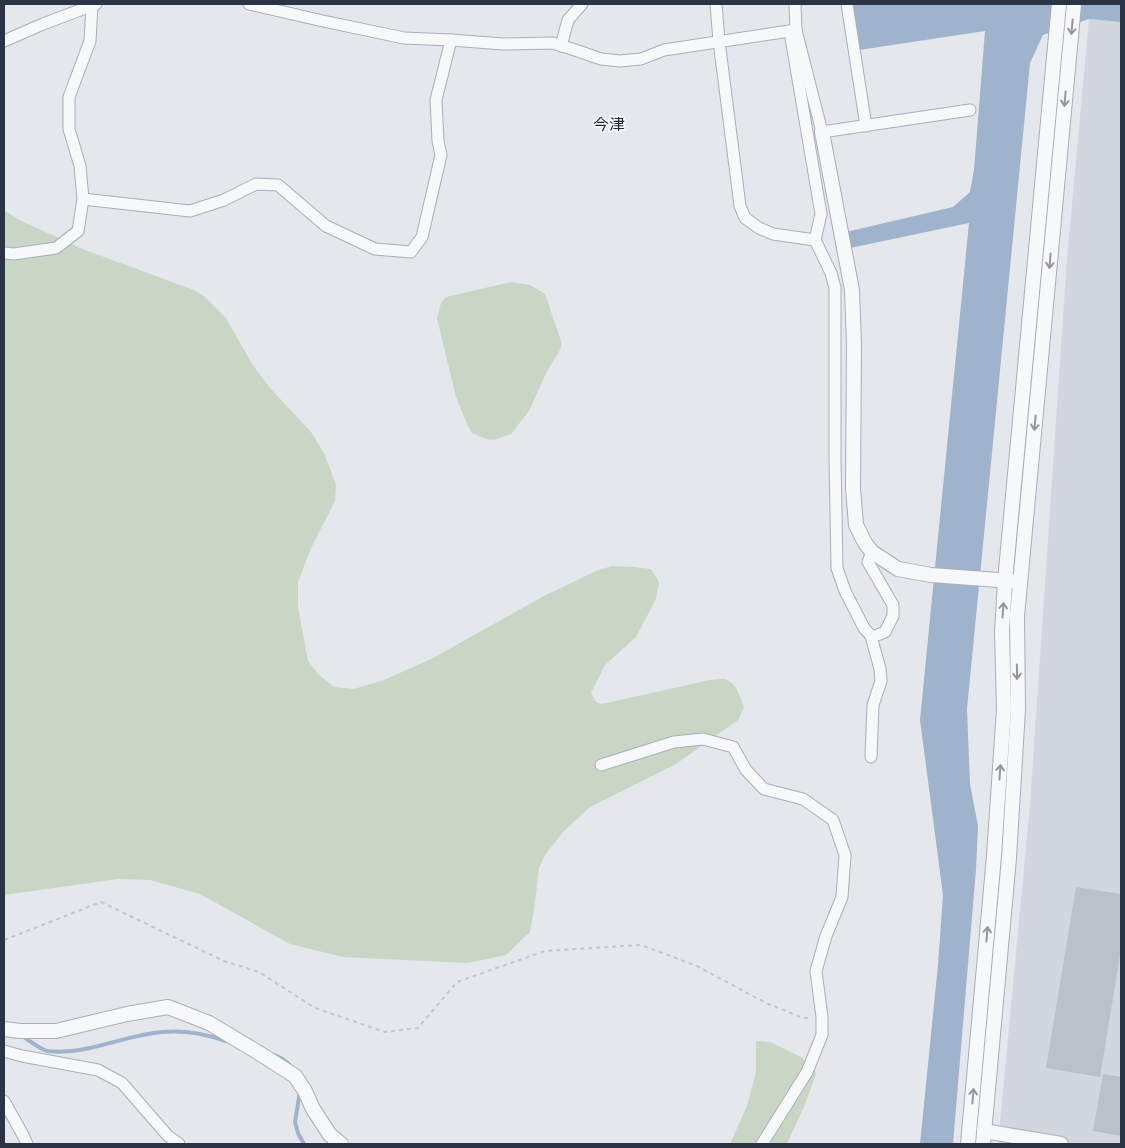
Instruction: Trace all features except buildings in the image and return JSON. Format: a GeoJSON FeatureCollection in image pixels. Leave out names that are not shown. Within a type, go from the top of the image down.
{"type":"FeatureCollection","features":[{"type":"Feature","properties":{"kind":"street"},"geometry":{"type":"LineString","coordinates":[[4,41],[94,4],[90,41],[70,97],[69,129],[80,166],[83,199],[78,231],[56,248],[14,254],[4,253]]}},
{"type":"Feature","properties":{"kind":"street"},"geometry":{"type":"LineString","coordinates":[[249,4],[404,38],[503,44],[553,44],[601,59],[620,62],[641,59],[664,50],[793,31]]}},
{"type":"Feature","properties":{"kind":"street"},"geometry":{"type":"LineString","coordinates":[[561,46],[568,20],[582,4]]}},
{"type":"Feature","properties":{"kind":"street"},"geometry":{"type":"LineString","coordinates":[[716,4],[740,206],[745,218],[759,228],[773,234],[815,240]]}},
{"type":"Feature","properties":{"kind":"street"},"geometry":{"type":"LineString","coordinates":[[795,4],[793,31],[820,214],[815,240],[831,273],[835,288],[837,568],[845,591],[864,628],[871,636],[880,669],[881,681],[874,705],[871,757]]}},
{"type":"Feature","properties":{"kind":"street"},"geometry":{"type":"LineString","coordinates":[[847,4],[866,126]]}},
{"type":"Feature","properties":{"kind":"street"},"geometry":{"type":"LineString","coordinates":[[968,1144],[994,856],[1004,709],[999,580],[1059,4]]}},
{"type":"Feature","properties":{"kind":"street"},"geometry":{"type":"LineString","coordinates":[[1061,1144],[984,1137],[1009,858],[1018,709],[1016,616],[1074,4]]}},
{"type":"Feature","properties":{"kind":"street"},"geometry":{"type":"LineString","coordinates":[[793,31],[822,132],[852,290],[854,344],[852,488],[856,525],[872,552],[898,569],[931,575],[1020,582]]}},
{"type":"Feature","properties":{"kind":"street"},"geometry":{"type":"LineString","coordinates":[[83,199],[190,211],[224,200],[256,184],[278,184],[326,226],[375,249],[411,252],[422,237],[440,155],[436,100],[451,40]]}},
{"type":"Feature","properties":{"kind":"street"},"geometry":{"type":"LineString","coordinates":[[822,132],[970,110]]}},
{"type":"Feature","properties":{"kind":"street"},"geometry":{"type":"LineString","coordinates":[[871,636],[884,632],[893,616],[893,605],[868,562],[872,552]]}},
{"type":"Feature","properties":{"kind":"street"},"geometry":{"type":"LineString","coordinates":[[601,765],[674,742],[703,739],[732,747],[746,770],[764,789],[803,799],[833,820],[845,856],[842,897],[826,936],[816,970],[822,1017],[822,1035],[806,1072],[762,1144]]}},
{"type":"Feature","properties":{"kind":"street"},"geometry":{"type":"LineString","coordinates":[[4,1029],[56,1031],[127,1014],[168,1007],[209,1023],[295,1076],[305,1091],[312,1108],[330,1135],[341,1144]]}},
{"type":"Feature","properties":{"kind":"street"},"geometry":{"type":"LineString","coordinates":[[4,1051],[98,1070],[122,1084],[168,1136],[179,1144]]}},
{"type":"Feature","properties":{"kind":"street"},"geometry":{"type":"LineString","coordinates":[[4,1101],[27,1144]]}},
{"type":"Feature","properties":{"kind":"path"},"geometry":{"type":"LineString","coordinates":[[4,940],[101,902],[224,961],[259,972],[315,1008],[385,1032],[418,1028],[457,982],[544,951],[642,945],[697,966],[766,1004],[803,1018],[822,1017]]}},
{"type":"Feature","properties":{"kind":"shaded area"},"geometry":{"type":"Polygon","coordinates":[[[1089,19],[1121,22],[1121,1144],[998,1144],[1030,805],[1067,259],[1089,19]]]}},
{"type":"Feature","properties":{"kind":"green space"},"geometry":{"type":"Polygon","coordinates":[[[4,210],[19,220],[85,250],[194,290],[204,296],[226,318],[252,364],[270,388],[311,432],[324,453],[336,485],[335,501],[311,548],[298,582],[298,607],[308,661],[318,674],[334,687],[354,689],[384,680],[431,659],[544,596],[596,571],[612,566],[651,569],[659,582],[656,599],[636,637],[605,665],[591,693],[596,702],[602,704],[710,680],[725,679],[736,688],[744,708],[738,720],[676,764],[590,807],[563,832],[545,855],[539,868],[530,932],[506,955],[468,963],[343,957],[290,944],[200,894],[150,880],[118,879],[4,895],[4,210]]]}},
{"type":"Feature","properties":{"kind":"green space"},"geometry":{"type":"Polygon","coordinates":[[[511,282],[530,285],[545,294],[562,344],[547,371],[529,411],[511,434],[494,440],[486,439],[472,433],[456,397],[437,318],[441,303],[446,297],[511,282]]]}},
{"type":"Feature","properties":{"kind":"green space"},"geometry":{"type":"Polygon","coordinates":[[[756,1041],[770,1042],[801,1057],[814,1068],[816,1074],[787,1144],[730,1144],[747,1106],[756,1072],[756,1041]]]}},
{"type":"Feature","properties":{"kind":"water"},"geometry":{"type":"Polygon","coordinates":[[[853,4],[1121,4],[1121,22],[1089,19],[1043,35],[1030,63],[967,709],[970,784],[978,826],[953,1144],[920,1144],[943,895],[920,720],[969,223],[850,248],[846,232],[953,207],[970,192],[974,170],[985,31],[859,50],[853,4]]]}},
{"type":"Feature","properties":{"kind":"waterway"},"geometry":{"type":"LineString","coordinates":[[21,1035],[44,1050],[61,1052],[76,1051],[162,1032],[194,1033],[226,1041]]}},
{"type":"Feature","properties":{"kind":"waterway"},"geometry":{"type":"LineString","coordinates":[[274,1055],[289,1064]]}},
{"type":"Feature","properties":{"kind":"waterway"},"geometry":{"type":"LineString","coordinates":[[300,1091],[295,1122],[304,1144]]}},
{"type":"Feature","properties":{"kind":"district","name":"今津"},"geometry":{"type":"Point","coordinates":[609,124]}}]}
